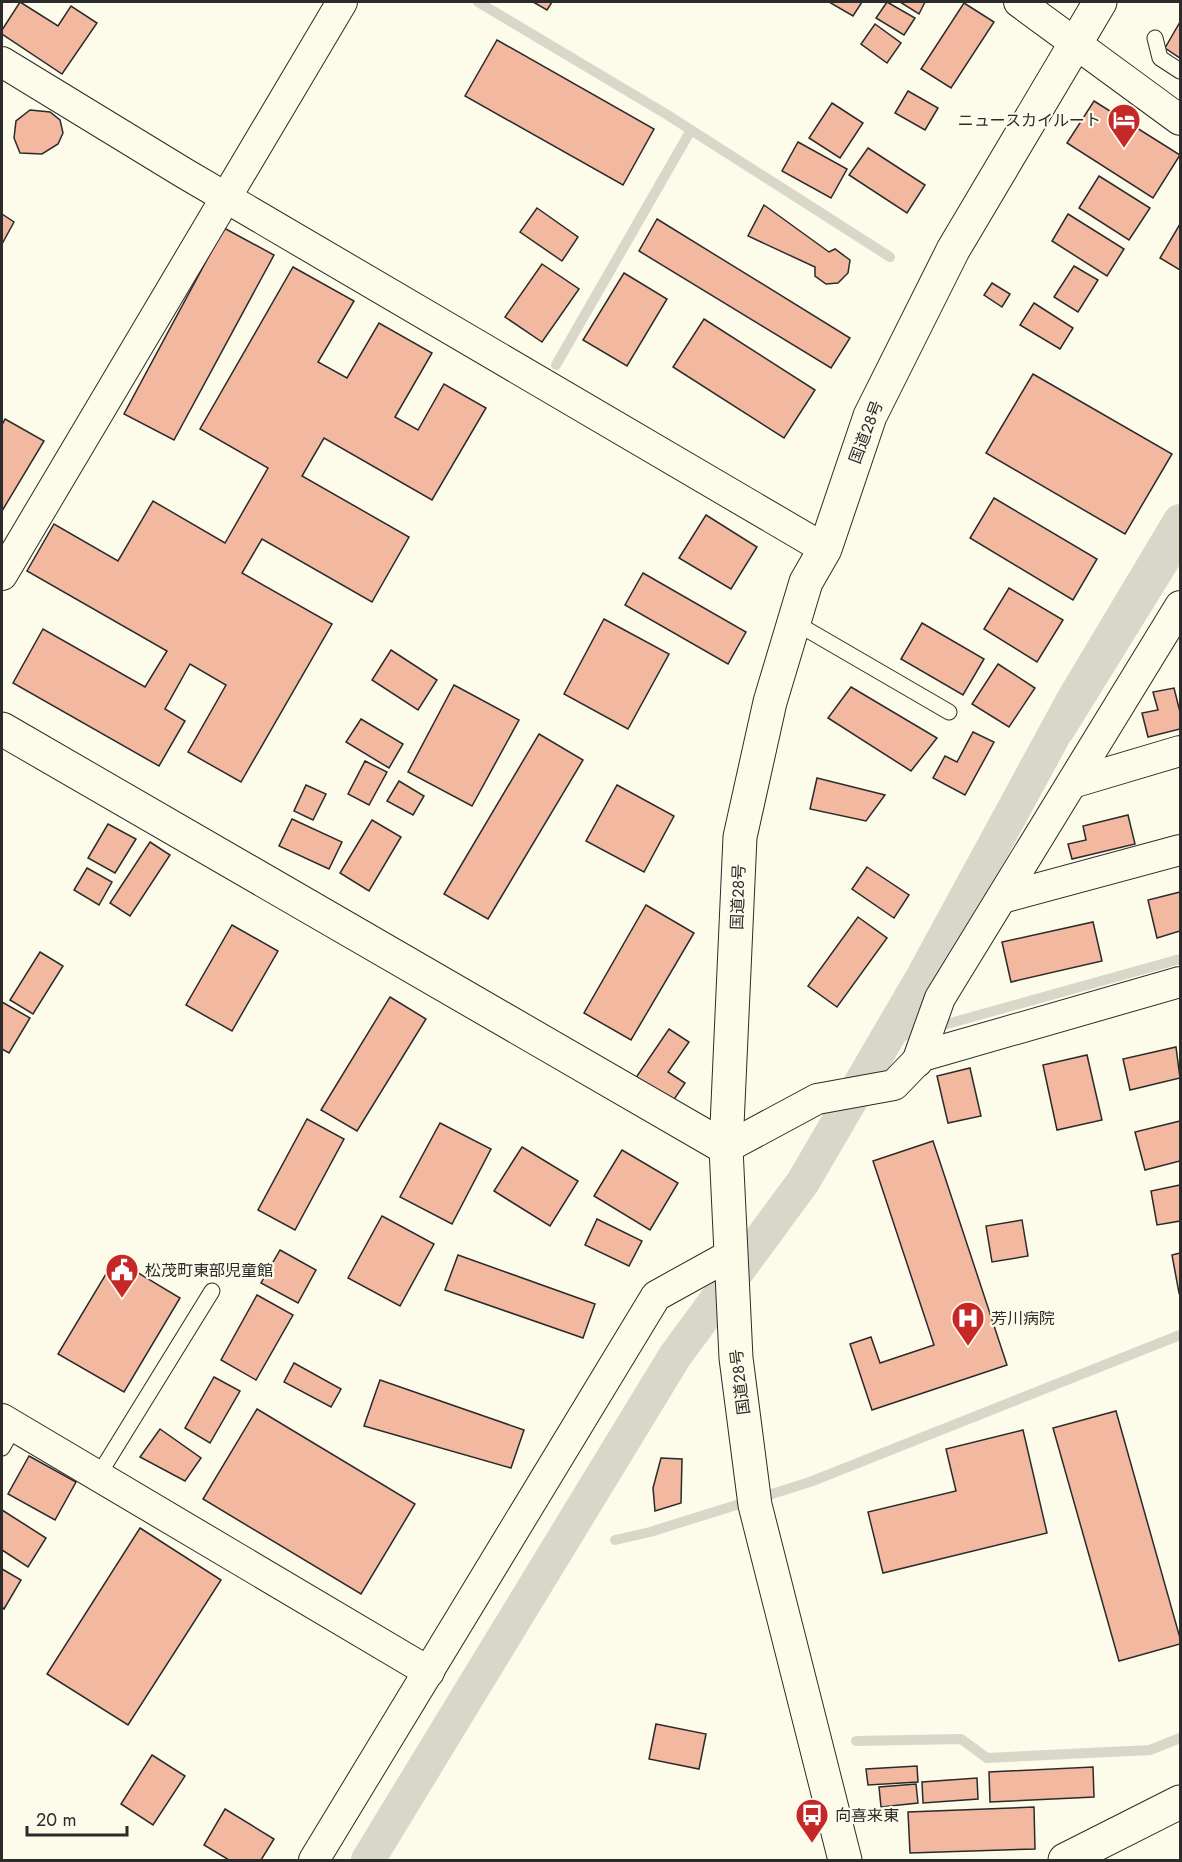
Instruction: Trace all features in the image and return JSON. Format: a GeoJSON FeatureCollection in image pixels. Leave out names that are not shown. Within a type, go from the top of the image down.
{"type":"FeatureCollection","features":[{"type":"Feature","properties":{"kind":"main road","name":"国道28号"},"geometry":{"type":"LineString","coordinates":[[846,1860],[755,1505],[736,1358],[726,1148],[731,1084],[740,837],[770,702],[806,582],[825,549],[870,416],[953,250],[1100,2]]}},
{"type":"Feature","properties":{"kind":"main road"},"geometry":{"type":"LineString","coordinates":[[2,729],[726,1148]]}},
{"type":"Feature","properties":{"kind":"main road"},"geometry":{"type":"LineString","coordinates":[[1065,1860],[1180,1802]]}},
{"type":"Feature","properties":{"kind":"street"},"geometry":{"type":"LineString","coordinates":[[2,574],[225,195],[342,2]]}},
{"type":"Feature","properties":{"kind":"street"},"geometry":{"type":"LineString","coordinates":[[1019,2],[1180,120]]}},
{"type":"Feature","properties":{"kind":"street"},"geometry":{"type":"LineString","coordinates":[[2,62],[184,173],[825,549]]}},
{"type":"Feature","properties":{"kind":"street"},"geometry":{"type":"LineString","coordinates":[[917,1062],[940,998],[1180,606]]}},
{"type":"Feature","properties":{"kind":"street"},"geometry":{"type":"LineString","coordinates":[[1072,783],[1180,751]]}},
{"type":"Feature","properties":{"kind":"street"},"geometry":{"type":"LineString","coordinates":[[1002,898],[1180,850]]}},
{"type":"Feature","properties":{"kind":"street"},"geometry":{"type":"LineString","coordinates":[[726,1148],[816,1099],[894,1085],[922,1056],[1180,981]]}},
{"type":"Feature","properties":{"kind":"street"},"geometry":{"type":"LineString","coordinates":[[314,1860],[656,1296],[730,1255]]}},
{"type":"Feature","properties":{"kind":"street"},"geometry":{"type":"LineString","coordinates":[[6,1431],[98,1476],[429,1672]]}},
{"type":"Feature","properties":{"kind":"lane"},"geometry":{"type":"LineString","coordinates":[[1155,38],[1160,58],[1180,71]]}},
{"type":"Feature","properties":{"kind":"lane"},"geometry":{"type":"LineString","coordinates":[[794,622],[949,712]]}},
{"type":"Feature","properties":{"kind":"lane"},"geometry":{"type":"LineString","coordinates":[[98,1476],[212,1291]]}},
{"type":"Feature","properties":{"kind":"building"},"geometry":{"type":"Polygon","coordinates":[[[20,2],[58,26],[71,6],[97,23],[62,74],[2,34],[2,30],[20,2]]]}},
{"type":"Feature","properties":{"kind":"building"},"geometry":{"type":"Polygon","coordinates":[[[533,2],[552,2],[547,10],[533,2]]]}},
{"type":"Feature","properties":{"kind":"building"},"geometry":{"type":"Polygon","coordinates":[[[829,2],[862,2],[853,16],[829,2]]]}},
{"type":"Feature","properties":{"kind":"building"},"geometry":{"type":"Polygon","coordinates":[[[887,2],[915,18],[904,35],[876,18],[887,2]]]}},
{"type":"Feature","properties":{"kind":"building"},"geometry":{"type":"Polygon","coordinates":[[[900,2],[925,2],[919,14],[900,2]]]}},
{"type":"Feature","properties":{"kind":"building"},"geometry":{"type":"Polygon","coordinates":[[[964,3],[994,22],[951,88],[921,69],[964,3]]]}},
{"type":"Feature","properties":{"kind":"building"},"geometry":{"type":"Polygon","coordinates":[[[1180,22],[1180,58],[1165,48],[1180,22]]]}},
{"type":"Feature","properties":{"kind":"building"},"geometry":{"type":"Polygon","coordinates":[[[875,24],[901,43],[887,63],[861,44],[875,24]]]}},
{"type":"Feature","properties":{"kind":"building"},"geometry":{"type":"Polygon","coordinates":[[[497,40],[654,129],[623,185],[465,96],[497,40]]]}},
{"type":"Feature","properties":{"kind":"building"},"geometry":{"type":"Polygon","coordinates":[[[908,91],[938,108],[925,130],[895,113],[908,91]]]}},
{"type":"Feature","properties":{"kind":"building","name":"ニュースカイルート"},"geometry":{"type":"Polygon","coordinates":[[[1094,101],[1180,155],[1153,198],[1067,143],[1094,101]]]}},
{"type":"Feature","properties":{"kind":"building"},"geometry":{"type":"Polygon","coordinates":[[[832,103],[863,123],[840,158],[809,138],[832,103]]]}},
{"type":"Feature","properties":{"kind":"building"},"geometry":{"type":"Polygon","coordinates":[[[30,110],[50,112],[60,120],[63,133],[58,144],[42,154],[20,153],[14,138],[16,121],[30,110]]]}},
{"type":"Feature","properties":{"kind":"building"},"geometry":{"type":"Polygon","coordinates":[[[798,142],[847,169],[831,198],[782,171],[798,142]]]}},
{"type":"Feature","properties":{"kind":"building"},"geometry":{"type":"Polygon","coordinates":[[[868,148],[925,185],[907,213],[849,175],[868,148]]]}},
{"type":"Feature","properties":{"kind":"building"},"geometry":{"type":"Polygon","coordinates":[[[1099,176],[1150,208],[1129,240],[1079,208],[1099,176]]]}},
{"type":"Feature","properties":{"kind":"building"},"geometry":{"type":"Polygon","coordinates":[[[764,205],[829,252],[835,249],[850,260],[848,273],[838,283],[826,284],[815,276],[815,267],[748,236],[764,205]]]}},
{"type":"Feature","properties":{"kind":"building"},"geometry":{"type":"Polygon","coordinates":[[[537,208],[578,237],[562,261],[520,232],[537,208]]]}},
{"type":"Feature","properties":{"kind":"building"},"geometry":{"type":"Polygon","coordinates":[[[2,214],[14,222],[2,244],[2,214]]]}},
{"type":"Feature","properties":{"kind":"building"},"geometry":{"type":"Polygon","coordinates":[[[1068,214],[1124,249],[1107,276],[1052,241],[1068,214]]]}},
{"type":"Feature","properties":{"kind":"building"},"geometry":{"type":"Polygon","coordinates":[[[657,219],[850,338],[831,368],[639,251],[657,219]]]}},
{"type":"Feature","properties":{"kind":"building"},"geometry":{"type":"Polygon","coordinates":[[[1180,224],[1180,270],[1160,258],[1180,224]]]}},
{"type":"Feature","properties":{"kind":"building"},"geometry":{"type":"Polygon","coordinates":[[[224,228],[274,255],[174,440],[124,414],[224,228]]]}},
{"type":"Feature","properties":{"kind":"building"},"geometry":{"type":"Polygon","coordinates":[[[542,264],[579,289],[542,342],[505,317],[542,264]]]}},
{"type":"Feature","properties":{"kind":"building"},"geometry":{"type":"Polygon","coordinates":[[[1074,266],[1098,280],[1078,312],[1054,297],[1074,266]]]}},
{"type":"Feature","properties":{"kind":"building"},"geometry":{"type":"Polygon","coordinates":[[[293,267],[354,301],[318,362],[347,378],[379,323],[432,353],[395,417],[418,430],[444,384],[486,408],[432,500],[324,438],[302,476],[409,537],[372,602],[262,539],[242,573],[332,624],[241,782],[188,752],[226,685],[190,664],[165,709],[185,721],[159,766],[13,683],[43,629],[145,687],[167,651],[27,571],[54,524],[118,561],[153,501],[225,543],[268,468],[200,429],[293,267]]]}},
{"type":"Feature","properties":{"kind":"building"},"geometry":{"type":"Polygon","coordinates":[[[624,273],[667,299],[627,366],[583,340],[624,273]]]}},
{"type":"Feature","properties":{"kind":"building"},"geometry":{"type":"Polygon","coordinates":[[[992,283],[1010,294],[1002,307],[984,295],[992,283]]]}},
{"type":"Feature","properties":{"kind":"building"},"geometry":{"type":"Polygon","coordinates":[[[1034,303],[1073,328],[1060,349],[1020,325],[1034,303]]]}},
{"type":"Feature","properties":{"kind":"building"},"geometry":{"type":"Polygon","coordinates":[[[704,319],[815,390],[784,438],[673,367],[704,319]]]}},
{"type":"Feature","properties":{"kind":"building"},"geometry":{"type":"Polygon","coordinates":[[[1033,374],[1172,454],[1125,534],[986,453],[1033,374]]]}},
{"type":"Feature","properties":{"kind":"building"},"geometry":{"type":"Polygon","coordinates":[[[5,419],[44,441],[2,511],[2,425],[5,419]]]}},
{"type":"Feature","properties":{"kind":"building"},"geometry":{"type":"Polygon","coordinates":[[[994,498],[1097,559],[1073,600],[970,538],[994,498]]]}},
{"type":"Feature","properties":{"kind":"building"},"geometry":{"type":"Polygon","coordinates":[[[706,515],[757,547],[731,589],[679,558],[706,515]]]}},
{"type":"Feature","properties":{"kind":"building"},"geometry":{"type":"Polygon","coordinates":[[[643,573],[746,632],[728,664],[625,605],[643,573]]]}},
{"type":"Feature","properties":{"kind":"building"},"geometry":{"type":"Polygon","coordinates":[[[1009,588],[1063,620],[1037,662],[984,629],[1009,588]]]}},
{"type":"Feature","properties":{"kind":"building"},"geometry":{"type":"Polygon","coordinates":[[[604,619],[669,654],[628,729],[564,694],[604,619]]]}},
{"type":"Feature","properties":{"kind":"building"},"geometry":{"type":"Polygon","coordinates":[[[922,623],[984,659],[963,695],[901,659],[922,623]]]}},
{"type":"Feature","properties":{"kind":"building"},"geometry":{"type":"Polygon","coordinates":[[[391,650],[437,680],[418,710],[372,680],[391,650]]]}},
{"type":"Feature","properties":{"kind":"building"},"geometry":{"type":"Polygon","coordinates":[[[998,664],[1035,688],[1009,727],[972,704],[998,664]]]}},
{"type":"Feature","properties":{"kind":"building"},"geometry":{"type":"Polygon","coordinates":[[[454,685],[519,720],[472,806],[408,772],[454,685]]]}},
{"type":"Feature","properties":{"kind":"building"},"geometry":{"type":"Polygon","coordinates":[[[851,687],[937,738],[911,771],[828,718],[851,687]]]}},
{"type":"Feature","properties":{"kind":"building"},"geometry":{"type":"Polygon","coordinates":[[[1174,688],[1180,712],[1180,729],[1148,737],[1142,713],[1158,710],[1153,692],[1174,688]]]}},
{"type":"Feature","properties":{"kind":"building"},"geometry":{"type":"Polygon","coordinates":[[[361,719],[403,744],[389,768],[346,742],[361,719]]]}},
{"type":"Feature","properties":{"kind":"building"},"geometry":{"type":"Polygon","coordinates":[[[973,732],[994,742],[965,795],[933,778],[945,756],[957,762],[973,732]]]}},
{"type":"Feature","properties":{"kind":"building"},"geometry":{"type":"Polygon","coordinates":[[[539,734],[583,760],[488,919],[444,894],[539,734]]]}},
{"type":"Feature","properties":{"kind":"building"},"geometry":{"type":"Polygon","coordinates":[[[365,761],[387,772],[369,805],[348,794],[365,761]]]}},
{"type":"Feature","properties":{"kind":"building"},"geometry":{"type":"Polygon","coordinates":[[[817,778],[885,795],[866,821],[810,809],[817,778]]]}},
{"type":"Feature","properties":{"kind":"building"},"geometry":{"type":"Polygon","coordinates":[[[399,781],[424,796],[413,815],[387,801],[399,781]]]}},
{"type":"Feature","properties":{"kind":"building"},"geometry":{"type":"Polygon","coordinates":[[[306,785],[326,794],[313,820],[294,811],[306,785]]]}},
{"type":"Feature","properties":{"kind":"building"},"geometry":{"type":"Polygon","coordinates":[[[617,785],[674,816],[644,872],[586,841],[617,785]]]}},
{"type":"Feature","properties":{"kind":"building"},"geometry":{"type":"Polygon","coordinates":[[[1128,815],[1135,844],[1072,859],[1068,844],[1086,840],[1083,826],[1128,815]]]}},
{"type":"Feature","properties":{"kind":"building"},"geometry":{"type":"Polygon","coordinates":[[[292,819],[342,842],[329,869],[279,846],[292,819]]]}},
{"type":"Feature","properties":{"kind":"building"},"geometry":{"type":"Polygon","coordinates":[[[372,820],[401,837],[369,891],[340,873],[372,820]]]}},
{"type":"Feature","properties":{"kind":"building"},"geometry":{"type":"Polygon","coordinates":[[[108,824],[136,839],[115,873],[88,858],[108,824]]]}},
{"type":"Feature","properties":{"kind":"building"},"geometry":{"type":"Polygon","coordinates":[[[150,842],[170,855],[130,916],[110,903],[150,842]]]}},
{"type":"Feature","properties":{"kind":"building"},"geometry":{"type":"Polygon","coordinates":[[[867,867],[909,895],[894,918],[852,889],[867,867]]]}},
{"type":"Feature","properties":{"kind":"building"},"geometry":{"type":"Polygon","coordinates":[[[87,868],[112,882],[99,905],[74,890],[87,868]]]}},
{"type":"Feature","properties":{"kind":"building"},"geometry":{"type":"Polygon","coordinates":[[[1180,892],[1180,931],[1157,938],[1148,900],[1180,892]]]}},
{"type":"Feature","properties":{"kind":"building"},"geometry":{"type":"Polygon","coordinates":[[[646,905],[694,933],[631,1040],[584,1013],[646,905]]]}},
{"type":"Feature","properties":{"kind":"building"},"geometry":{"type":"Polygon","coordinates":[[[858,917],[887,938],[837,1007],[808,986],[858,917]]]}},
{"type":"Feature","properties":{"kind":"building"},"geometry":{"type":"Polygon","coordinates":[[[1093,922],[1102,961],[1011,982],[1002,942],[1093,922]]]}},
{"type":"Feature","properties":{"kind":"building"},"geometry":{"type":"Polygon","coordinates":[[[232,925],[278,951],[232,1031],[186,1005],[232,925]]]}},
{"type":"Feature","properties":{"kind":"building"},"geometry":{"type":"Polygon","coordinates":[[[40,952],[63,966],[33,1014],[10,1000],[40,952]]]}},
{"type":"Feature","properties":{"kind":"building"},"geometry":{"type":"Polygon","coordinates":[[[390,997],[426,1019],[357,1131],[321,1110],[390,997]]]}},
{"type":"Feature","properties":{"kind":"building"},"geometry":{"type":"Polygon","coordinates":[[[2,1002],[30,1018],[9,1053],[2,1049],[2,1002]]]}},
{"type":"Feature","properties":{"kind":"building"},"geometry":{"type":"Polygon","coordinates":[[[669,1029],[689,1042],[668,1072],[685,1083],[671,1104],[635,1079],[669,1029]]]}},
{"type":"Feature","properties":{"kind":"building"},"geometry":{"type":"Polygon","coordinates":[[[1176,1047],[1180,1078],[1130,1090],[1123,1059],[1176,1047]]]}},
{"type":"Feature","properties":{"kind":"building"},"geometry":{"type":"Polygon","coordinates":[[[1087,1055],[1102,1120],[1057,1130],[1043,1065],[1087,1055]]]}},
{"type":"Feature","properties":{"kind":"building"},"geometry":{"type":"Polygon","coordinates":[[[970,1068],[981,1116],[948,1123],[937,1076],[970,1068]]]}},
{"type":"Feature","properties":{"kind":"building"},"geometry":{"type":"Polygon","coordinates":[[[307,1119],[344,1139],[295,1230],[258,1210],[307,1119]]]}},
{"type":"Feature","properties":{"kind":"building"},"geometry":{"type":"Polygon","coordinates":[[[1180,1121],[1180,1161],[1145,1170],[1135,1132],[1180,1121]]]}},
{"type":"Feature","properties":{"kind":"building"},"geometry":{"type":"Polygon","coordinates":[[[440,1123],[491,1149],[452,1224],[400,1197],[440,1123]]]}},
{"type":"Feature","properties":{"kind":"building"},"geometry":{"type":"Polygon","coordinates":[[[933,1141],[1007,1365],[872,1410],[850,1344],[871,1337],[880,1363],[934,1345],[873,1161],[933,1141]]]}},
{"type":"Feature","properties":{"kind":"building"},"geometry":{"type":"Polygon","coordinates":[[[522,1147],[578,1181],[550,1226],[494,1191],[522,1147]]]}},
{"type":"Feature","properties":{"kind":"building"},"geometry":{"type":"Polygon","coordinates":[[[622,1150],[678,1183],[650,1230],[594,1196],[622,1150]]]}},
{"type":"Feature","properties":{"kind":"building"},"geometry":{"type":"Polygon","coordinates":[[[1180,1185],[1180,1221],[1157,1225],[1151,1191],[1180,1185]]]}},
{"type":"Feature","properties":{"kind":"building"},"geometry":{"type":"Polygon","coordinates":[[[382,1216],[434,1244],[400,1306],[348,1278],[382,1216]]]}},
{"type":"Feature","properties":{"kind":"building"},"geometry":{"type":"Polygon","coordinates":[[[597,1219],[642,1241],[629,1266],[585,1245],[597,1219]]]}},
{"type":"Feature","properties":{"kind":"building"},"geometry":{"type":"Polygon","coordinates":[[[1022,1220],[1028,1256],[992,1262],[986,1226],[1022,1220]]]}},
{"type":"Feature","properties":{"kind":"building"},"geometry":{"type":"Polygon","coordinates":[[[280,1250],[316,1270],[298,1303],[261,1283],[280,1250]]]}},
{"type":"Feature","properties":{"kind":"building"},"geometry":{"type":"Polygon","coordinates":[[[1180,1253],[1180,1292],[1179,1293],[1172,1255],[1180,1253]]]}},
{"type":"Feature","properties":{"kind":"building"},"geometry":{"type":"Polygon","coordinates":[[[458,1255],[595,1304],[583,1338],[445,1290],[458,1255]]]}},
{"type":"Feature","properties":{"kind":"building"},"geometry":{"type":"Polygon","coordinates":[[[115,1259],[180,1298],[124,1392],[58,1354],[115,1259]]]}},
{"type":"Feature","properties":{"kind":"building"},"geometry":{"type":"Polygon","coordinates":[[[257,1295],[293,1315],[256,1380],[221,1360],[257,1295]]]}},
{"type":"Feature","properties":{"kind":"building"},"geometry":{"type":"Polygon","coordinates":[[[294,1363],[341,1389],[331,1407],[284,1382],[294,1363]]]}},
{"type":"Feature","properties":{"kind":"building"},"geometry":{"type":"Polygon","coordinates":[[[214,1377],[240,1391],[210,1443],[185,1428],[214,1377]]]}},
{"type":"Feature","properties":{"kind":"building"},"geometry":{"type":"Polygon","coordinates":[[[380,1380],[524,1430],[511,1468],[364,1426],[380,1380]]]}},
{"type":"Feature","properties":{"kind":"building"},"geometry":{"type":"Polygon","coordinates":[[[257,1409],[415,1504],[361,1594],[203,1499],[257,1409]]]}},
{"type":"Feature","properties":{"kind":"building"},"geometry":{"type":"Polygon","coordinates":[[[1116,1411],[1180,1638],[1180,1644],[1119,1661],[1053,1428],[1116,1411]]]}},
{"type":"Feature","properties":{"kind":"building"},"geometry":{"type":"Polygon","coordinates":[[[160,1429],[201,1458],[185,1481],[140,1457],[160,1429]]]}},
{"type":"Feature","properties":{"kind":"building"},"geometry":{"type":"Polygon","coordinates":[[[1023,1430],[1047,1533],[883,1573],[868,1512],[956,1491],[946,1449],[1023,1430]]]}},
{"type":"Feature","properties":{"kind":"building"},"geometry":{"type":"Polygon","coordinates":[[[29,1456],[76,1482],[55,1520],[8,1494],[29,1456]]]}},
{"type":"Feature","properties":{"kind":"building"},"geometry":{"type":"Polygon","coordinates":[[[661,1458],[682,1459],[681,1503],[655,1511],[653,1488],[661,1458]]]}},
{"type":"Feature","properties":{"kind":"building"},"geometry":{"type":"Polygon","coordinates":[[[2,1510],[46,1538],[28,1567],[2,1550],[2,1510]]]}},
{"type":"Feature","properties":{"kind":"building"},"geometry":{"type":"Polygon","coordinates":[[[140,1528],[221,1580],[128,1725],[47,1674],[140,1528]]]}},
{"type":"Feature","properties":{"kind":"building"},"geometry":{"type":"Polygon","coordinates":[[[2,1569],[21,1580],[4,1609],[2,1607],[2,1569]]]}},
{"type":"Feature","properties":{"kind":"building"},"geometry":{"type":"Polygon","coordinates":[[[656,1724],[706,1734],[699,1769],[649,1759],[656,1724]]]}},
{"type":"Feature","properties":{"kind":"building"},"geometry":{"type":"Polygon","coordinates":[[[152,1755],[185,1776],[153,1825],[121,1804],[152,1755]]]}},
{"type":"Feature","properties":{"kind":"building"},"geometry":{"type":"Polygon","coordinates":[[[917,1766],[918,1782],[868,1785],[866,1769],[917,1766]]]}},
{"type":"Feature","properties":{"kind":"building"},"geometry":{"type":"Polygon","coordinates":[[[1093,1767],[1094,1797],[990,1802],[989,1772],[1093,1767]]]}},
{"type":"Feature","properties":{"kind":"building"},"geometry":{"type":"Polygon","coordinates":[[[977,1778],[978,1799],[923,1803],[922,1782],[977,1778]]]}},
{"type":"Feature","properties":{"kind":"building"},"geometry":{"type":"Polygon","coordinates":[[[916,1784],[918,1803],[881,1807],[879,1787],[916,1784]]]}},
{"type":"Feature","properties":{"kind":"building"},"geometry":{"type":"Polygon","coordinates":[[[1034,1807],[1035,1849],[910,1853],[908,1812],[1034,1807]]]}},
{"type":"Feature","properties":{"kind":"building"},"geometry":{"type":"Polygon","coordinates":[[[225,1809],[274,1839],[261,1860],[229,1860],[204,1845],[225,1809]]]}},
{"type":"Feature","properties":{"kind":"waterway"},"geometry":{"type":"LineString","coordinates":[[478,2],[666,114],[890,257]]}},
{"type":"Feature","properties":{"kind":"waterway"},"geometry":{"type":"LineString","coordinates":[[556,365],[691,130]]}},
{"type":"Feature","properties":{"kind":"waterway"},"geometry":{"type":"LineString","coordinates":[[368,1860],[675,1356],[803,1182],[922,978],[1073,700],[1180,521]]}},
{"type":"Feature","properties":{"kind":"waterway"},"geometry":{"type":"LineString","coordinates":[[1068,736],[1180,555]]}},
{"type":"Feature","properties":{"kind":"waterway"},"geometry":{"type":"LineString","coordinates":[[886,1041],[1180,959]]}},
{"type":"Feature","properties":{"kind":"waterway"},"geometry":{"type":"LineString","coordinates":[[615,1540],[650,1532],[810,1482],[1180,1335]]}},
{"type":"Feature","properties":{"kind":"waterway"},"geometry":{"type":"LineString","coordinates":[[856,1741],[961,1739],[987,1758],[1150,1750],[1180,1738]]}},
{"type":"Feature","properties":{"kind":"place","name":"ニュースカイルート"},"geometry":{"type":"Point","coordinates":[1124,149]}},
{"type":"Feature","properties":{"kind":"place","name":"松茂町東部児童館"},"geometry":{"type":"Point","coordinates":[122,1299]}},
{"type":"Feature","properties":{"kind":"place","name":"芳川病院"},"geometry":{"type":"Point","coordinates":[968,1347]}},
{"type":"Feature","properties":{"kind":"place","name":"向喜来東"},"geometry":{"type":"Point","coordinates":[812,1844]}}]}
